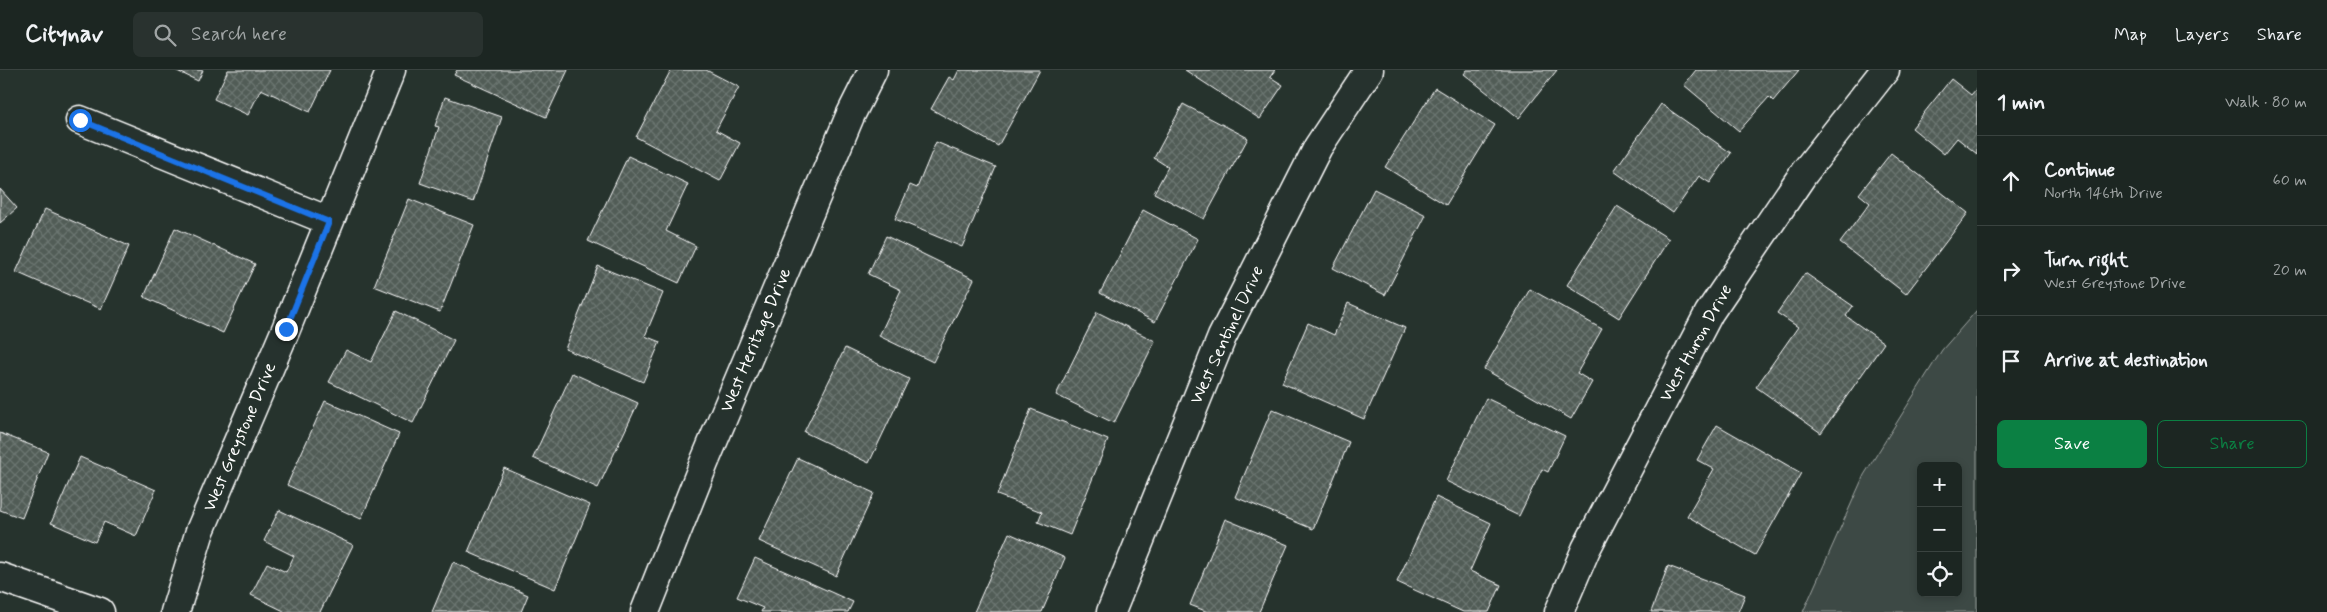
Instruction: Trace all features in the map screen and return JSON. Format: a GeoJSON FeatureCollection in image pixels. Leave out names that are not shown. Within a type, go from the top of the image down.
{"type":"FeatureCollection","features":[{"type":"Feature","properties":{"kind":"street","name":"West Greystone Drive"},"geometry":{"type":"LineString","coordinates":[[175,612],[200,530],[286,329],[390,70]]}},
{"type":"Feature","properties":{"kind":"street","name":"West Heritage Drive"},"geometry":{"type":"LineString","coordinates":[[644,612],[842,135],[874,70]]}},
{"type":"Feature","properties":{"kind":"street","name":"West Sentinel Drive"},"geometry":{"type":"LineString","coordinates":[[1111,612],[1222,337],[1318,147],[1369,70]]}},
{"type":"Feature","properties":{"kind":"street","name":"West Huron Drive"},"geometry":{"type":"LineString","coordinates":[[1560,612],[1586,549],[1709,313],[1804,173],[1885,70]]}},
{"type":"Feature","properties":{"kind":"street"},"geometry":{"type":"LineString","coordinates":[[80,120],[329,222]]}},
{"type":"Feature","properties":{"kind":"street"},"geometry":{"type":"LineString","coordinates":[[0,577],[100,612]]}},
{"type":"Feature","properties":{"kind":"shaded area"},"geometry":{"type":"Polygon","coordinates":[[[1977,310],[1977,612],[1803,612],[1864,475],[1942,350],[1977,310]]]}},
{"type":"Feature","properties":{"kind":"building"},"geometry":{"type":"Polygon","coordinates":[[[175,70],[203,70],[198,81],[175,70]]]}},
{"type":"Feature","properties":{"kind":"building"},"geometry":{"type":"Polygon","coordinates":[[[228,70],[330,70],[310,112],[261,89],[248,115],[214,99],[228,70]]]}},
{"type":"Feature","properties":{"kind":"building"},"geometry":{"type":"Polygon","coordinates":[[[457,70],[568,70],[546,117],[454,75],[457,70]]]}},
{"type":"Feature","properties":{"kind":"building"},"geometry":{"type":"Polygon","coordinates":[[[671,70],[706,70],[739,87],[716,130],[740,143],[720,181],[636,137],[671,70]]]}},
{"type":"Feature","properties":{"kind":"building"},"geometry":{"type":"Polygon","coordinates":[[[959,70],[1040,70],[998,146],[931,109],[949,77],[954,80],[959,70]]]}},
{"type":"Feature","properties":{"kind":"building"},"geometry":{"type":"Polygon","coordinates":[[[1185,70],[1275,70],[1270,77],[1283,85],[1260,119],[1185,70]]]}},
{"type":"Feature","properties":{"kind":"building"},"geometry":{"type":"Polygon","coordinates":[[[1467,70],[1557,70],[1519,118],[1464,74],[1467,70]]]}},
{"type":"Feature","properties":{"kind":"building"},"geometry":{"type":"Polygon","coordinates":[[[1696,70],[1799,70],[1773,101],[1769,97],[1739,131],[1684,85],[1696,70]]]}},
{"type":"Feature","properties":{"kind":"building"},"geometry":{"type":"Polygon","coordinates":[[[1951,79],[1971,95],[1977,88],[1977,154],[1957,138],[1944,154],[1912,128],[1951,79]]]}},
{"type":"Feature","properties":{"kind":"building"},"geometry":{"type":"Polygon","coordinates":[[[1435,88],[1495,125],[1446,205],[1385,167],[1435,88]]]}},
{"type":"Feature","properties":{"kind":"building"},"geometry":{"type":"Polygon","coordinates":[[[445,97],[502,117],[473,202],[420,183],[439,127],[435,126],[445,97]]]}},
{"type":"Feature","properties":{"kind":"building"},"geometry":{"type":"Polygon","coordinates":[[[1183,104],[1248,138],[1204,219],[1154,193],[1168,167],[1154,158],[1183,104]]]}},
{"type":"Feature","properties":{"kind":"building"},"geometry":{"type":"Polygon","coordinates":[[[1661,104],[1731,153],[1710,183],[1699,176],[1673,213],[1614,171],[1661,104]]]}},
{"type":"Feature","properties":{"kind":"building"},"geometry":{"type":"Polygon","coordinates":[[[936,142],[996,167],[962,247],[895,219],[910,185],[917,188],[936,142]]]}},
{"type":"Feature","properties":{"kind":"building"},"geometry":{"type":"Polygon","coordinates":[[[1891,153],[1968,213],[1906,294],[1840,243],[1870,203],[1859,194],[1891,153]]]}},
{"type":"Feature","properties":{"kind":"building"},"geometry":{"type":"Polygon","coordinates":[[[628,156],[688,184],[666,231],[696,246],[679,283],[588,241],[628,156]]]}},
{"type":"Feature","properties":{"kind":"building"},"geometry":{"type":"Polygon","coordinates":[[[0,189],[17,208],[0,223],[0,189]]]}},
{"type":"Feature","properties":{"kind":"building"},"geometry":{"type":"Polygon","coordinates":[[[1374,189],[1426,215],[1385,295],[1333,268],[1374,189]]]}},
{"type":"Feature","properties":{"kind":"building"},"geometry":{"type":"Polygon","coordinates":[[[409,199],[474,225],[440,312],[374,286],[409,199]]]}},
{"type":"Feature","properties":{"kind":"building"},"geometry":{"type":"Polygon","coordinates":[[[1617,206],[1669,239],[1619,318],[1567,285],[1617,206]]]}},
{"type":"Feature","properties":{"kind":"building"},"geometry":{"type":"Polygon","coordinates":[[[45,209],[129,246],[101,309],[16,272],[45,209]]]}},
{"type":"Feature","properties":{"kind":"building"},"geometry":{"type":"Polygon","coordinates":[[[1143,210],[1198,239],[1155,322],[1100,293],[1143,210]]]}},
{"type":"Feature","properties":{"kind":"building"},"geometry":{"type":"Polygon","coordinates":[[[175,228],[255,264],[223,333],[144,297],[175,228]]]}},
{"type":"Feature","properties":{"kind":"building"},"geometry":{"type":"Polygon","coordinates":[[[886,236],[974,279],[933,362],[879,336],[901,290],[868,274],[886,236]]]}},
{"type":"Feature","properties":{"kind":"building"},"geometry":{"type":"Polygon","coordinates":[[[598,266],[663,293],[645,336],[660,342],[643,382],[565,349],[598,266]]]}},
{"type":"Feature","properties":{"kind":"building"},"geometry":{"type":"Polygon","coordinates":[[[1805,273],[1853,306],[1846,316],[1884,343],[1821,433],[1756,387],[1798,327],[1777,313],[1805,273]]]}},
{"type":"Feature","properties":{"kind":"building"},"geometry":{"type":"Polygon","coordinates":[[[1530,289],[1602,329],[1577,373],[1592,382],[1571,419],[1484,369],[1530,289]]]}},
{"type":"Feature","properties":{"kind":"building"},"geometry":{"type":"Polygon","coordinates":[[[1348,303],[1405,328],[1364,419],[1282,383],[1308,323],[1334,335],[1348,303]]]}},
{"type":"Feature","properties":{"kind":"building"},"geometry":{"type":"Polygon","coordinates":[[[396,311],[454,340],[413,423],[329,382],[346,350],[371,362],[396,311]]]}},
{"type":"Feature","properties":{"kind":"building"},"geometry":{"type":"Polygon","coordinates":[[[1097,312],[1155,341],[1114,423],[1056,395],[1097,312]]]}},
{"type":"Feature","properties":{"kind":"building"},"geometry":{"type":"Polygon","coordinates":[[[845,348],[909,379],[869,463],[804,432],[845,348]]]}},
{"type":"Feature","properties":{"kind":"building"},"geometry":{"type":"Polygon","coordinates":[[[572,373],[638,403],[598,488],[533,458],[572,373]]]}},
{"type":"Feature","properties":{"kind":"building"},"geometry":{"type":"Polygon","coordinates":[[[1486,398],[1565,436],[1548,472],[1542,469],[1519,516],[1446,481],[1486,398]]]}},
{"type":"Feature","properties":{"kind":"building"},"geometry":{"type":"Polygon","coordinates":[[[325,401],[399,434],[361,519],[287,485],[325,401]]]}},
{"type":"Feature","properties":{"kind":"building"},"geometry":{"type":"Polygon","coordinates":[[[1031,409],[1108,440],[1070,535],[1038,522],[1042,512],[997,495],[1031,409]]]}},
{"type":"Feature","properties":{"kind":"building"},"geometry":{"type":"Polygon","coordinates":[[[1272,409],[1349,442],[1313,529],[1235,497],[1272,409]]]}},
{"type":"Feature","properties":{"kind":"building"},"geometry":{"type":"Polygon","coordinates":[[[1717,425],[1801,473],[1755,555],[1687,516],[1714,469],[1697,460],[1717,425]]]}},
{"type":"Feature","properties":{"kind":"building"},"geometry":{"type":"Polygon","coordinates":[[[0,433],[48,452],[22,518],[0,510],[0,433]]]}},
{"type":"Feature","properties":{"kind":"building"},"geometry":{"type":"Polygon","coordinates":[[[80,457],[156,490],[136,536],[104,522],[95,542],[51,523],[80,457]]]}},
{"type":"Feature","properties":{"kind":"building"},"geometry":{"type":"Polygon","coordinates":[[[798,458],[874,493],[836,576],[759,541],[798,458]]]}},
{"type":"Feature","properties":{"kind":"building"},"geometry":{"type":"Polygon","coordinates":[[[504,468],[590,505],[555,589],[468,552],[504,468]]]}},
{"type":"Feature","properties":{"kind":"building"},"geometry":{"type":"Polygon","coordinates":[[[1436,497],[1491,523],[1470,571],[1501,585],[1489,612],[1463,612],[1397,582],[1436,497]]]}},
{"type":"Feature","properties":{"kind":"building"},"geometry":{"type":"Polygon","coordinates":[[[279,510],[353,545],[320,612],[286,612],[251,595],[267,563],[286,572],[294,556],[264,541],[279,510]]]}},
{"type":"Feature","properties":{"kind":"building"},"geometry":{"type":"Polygon","coordinates":[[[1225,519],[1288,545],[1259,612],[1208,612],[1190,605],[1225,519]]]}},
{"type":"Feature","properties":{"kind":"building"},"geometry":{"type":"Polygon","coordinates":[[[1009,533],[1065,558],[1042,612],[974,612],[1009,533]]]}},
{"type":"Feature","properties":{"kind":"building"},"geometry":{"type":"Polygon","coordinates":[[[755,558],[853,602],[848,612],[761,612],[763,608],[737,597],[755,558]]]}},
{"type":"Feature","properties":{"kind":"building"},"geometry":{"type":"Polygon","coordinates":[[[453,562],[528,595],[521,612],[432,612],[453,562]]]}},
{"type":"Feature","properties":{"kind":"building"},"geometry":{"type":"Polygon","coordinates":[[[1668,566],[1745,595],[1738,612],[1651,612],[1668,566]]]}},
{"type":"Feature","properties":{"kind":"route"},"geometry":{"type":"LineString","coordinates":[[80,120],[329,222],[286,329]]}}]}
